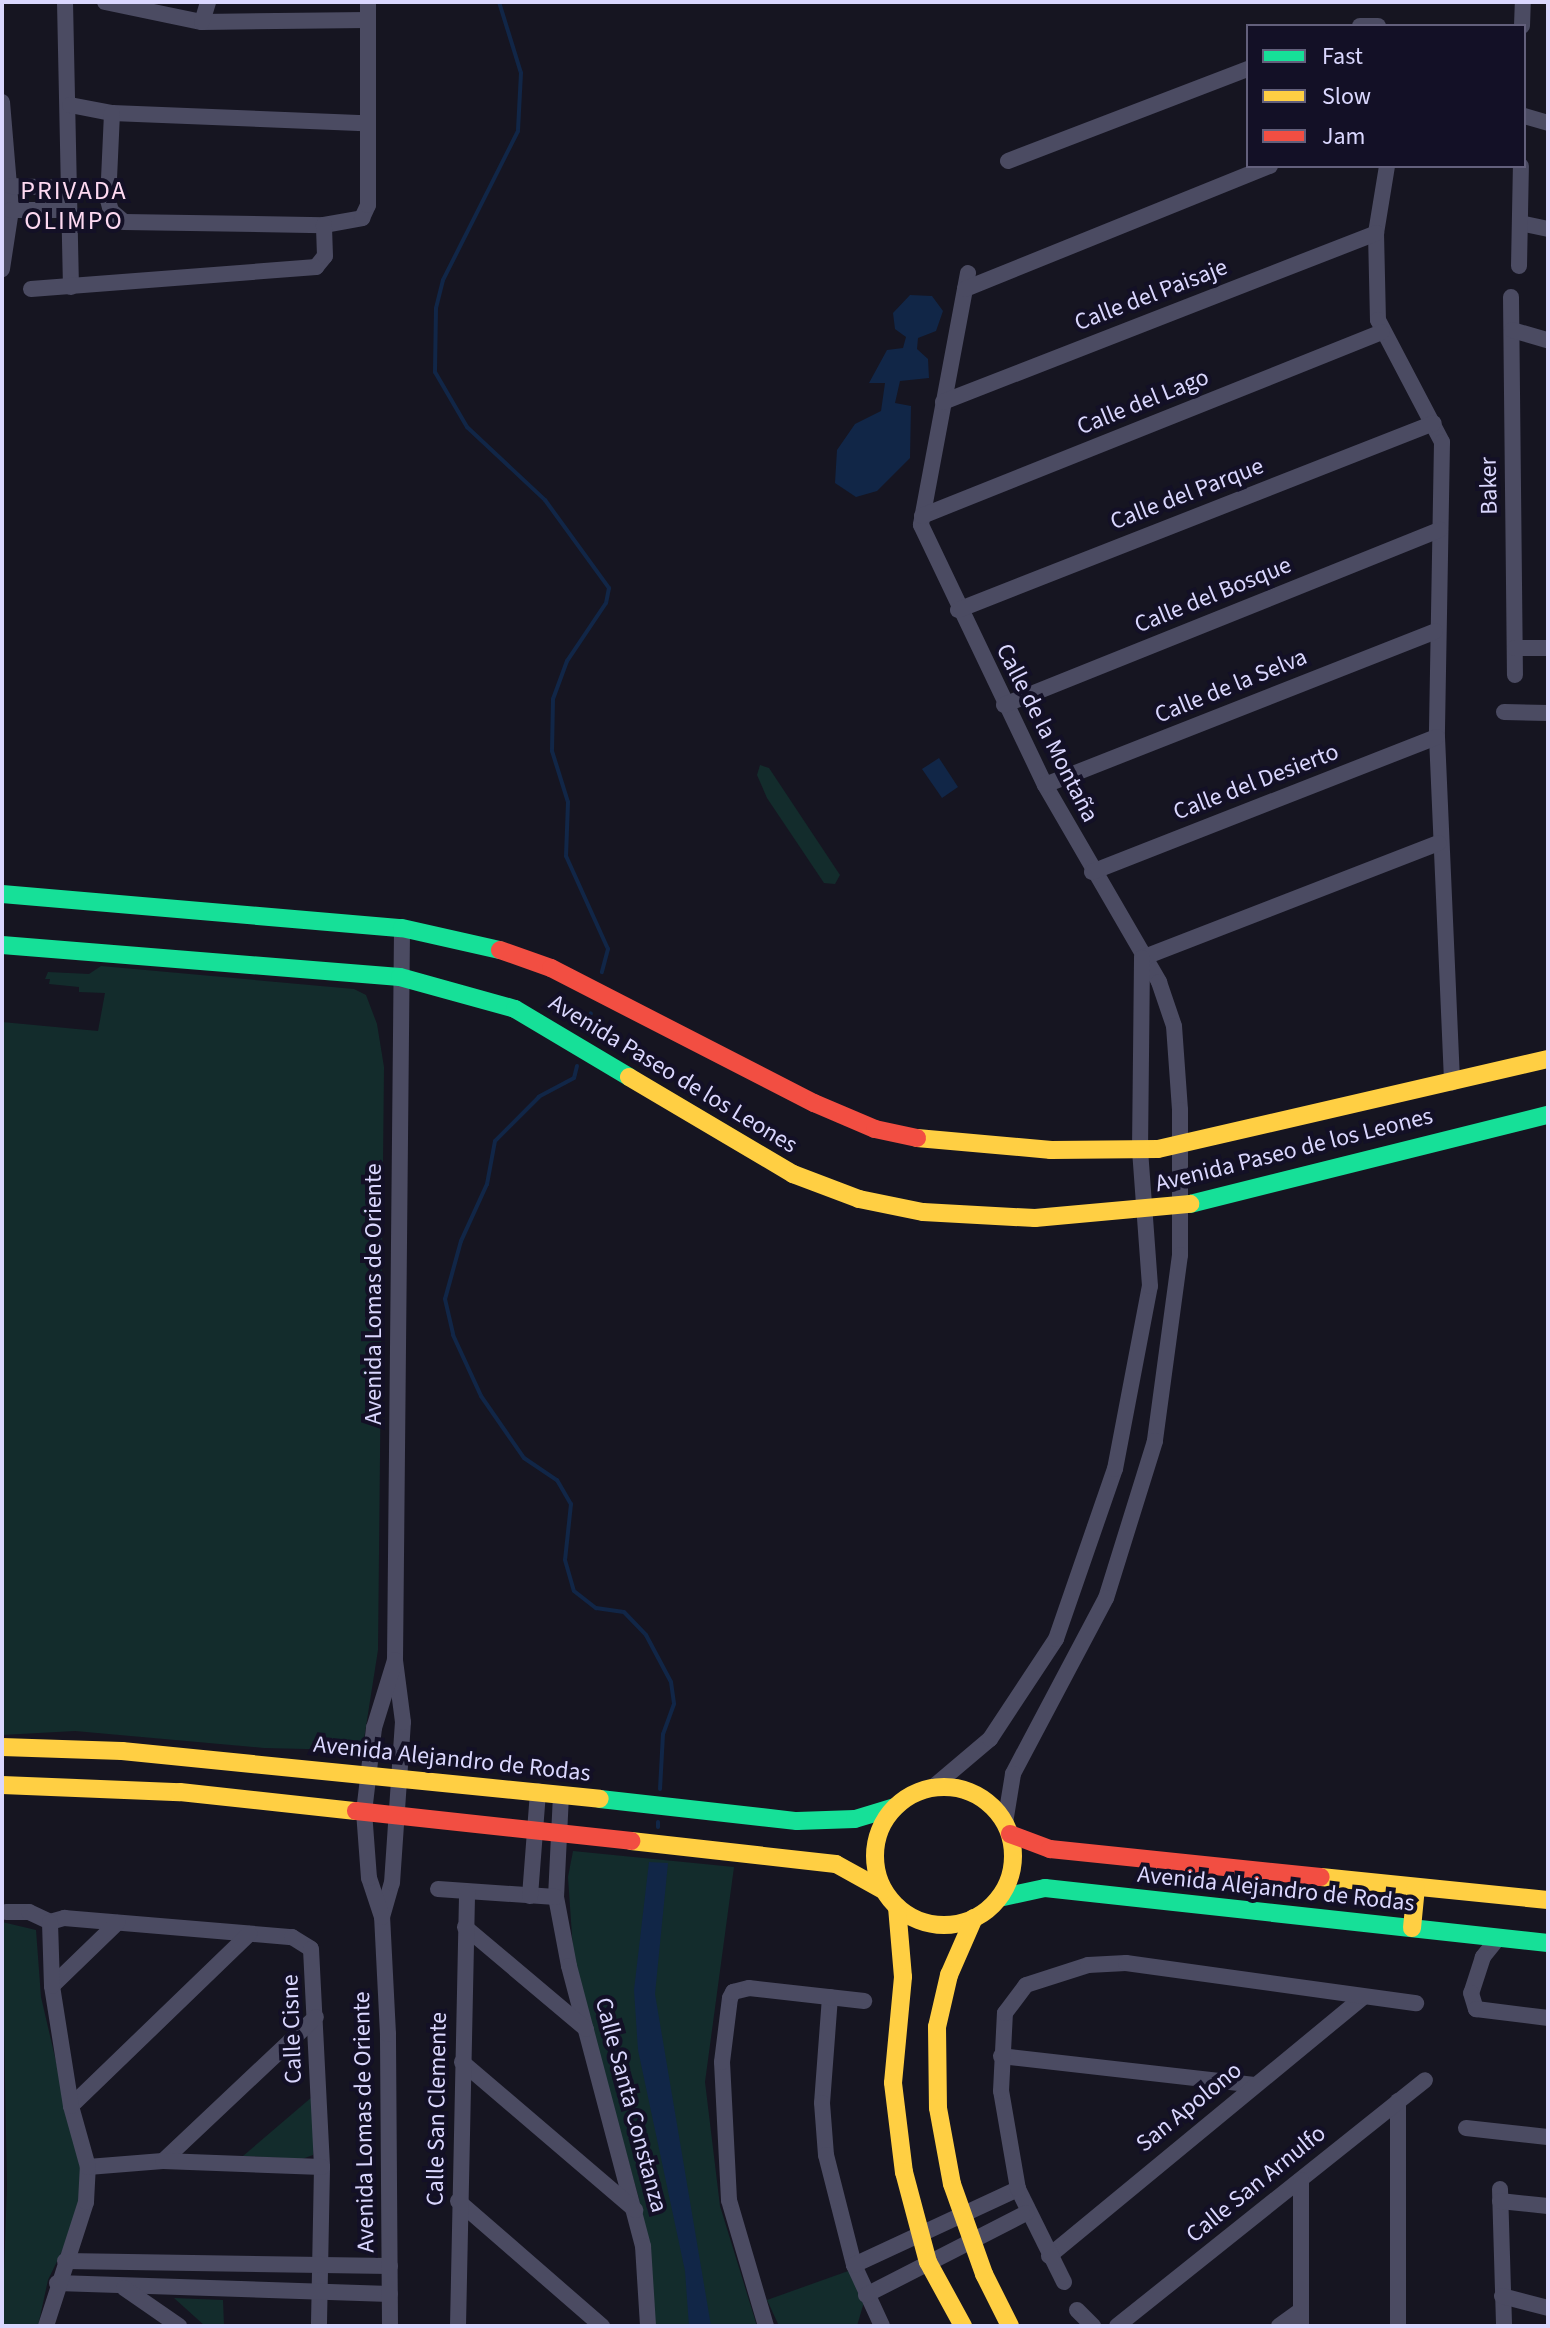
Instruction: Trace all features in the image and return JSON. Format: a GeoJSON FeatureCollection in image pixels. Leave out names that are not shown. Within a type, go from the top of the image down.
{"type":"FeatureCollection","features":[{"type":"Feature","properties":{"kind":"street"},"geometry":{"type":"LineString","coordinates":[[65,2],[70,105],[66,210],[71,287]]}},
{"type":"Feature","properties":{"kind":"street"},"geometry":{"type":"LineString","coordinates":[[105,2],[202,22],[367,20]]}},
{"type":"Feature","properties":{"kind":"street"},"geometry":{"type":"LineString","coordinates":[[202,22],[208,2]]}},
{"type":"Feature","properties":{"kind":"street"},"geometry":{"type":"LineString","coordinates":[[112,113],[108,200],[111,211],[124,222],[324,225],[362,218],[368,205],[365,123],[368,2]]}},
{"type":"Feature","properties":{"kind":"street"},"geometry":{"type":"LineString","coordinates":[[1522,24],[1523,2]]}},
{"type":"Feature","properties":{"kind":"street"},"geometry":{"type":"LineString","coordinates":[[1008,161],[1246,70]]}},
{"type":"Feature","properties":{"kind":"street"},"geometry":{"type":"LineString","coordinates":[[2,102],[11,186],[11,210],[2,269]]}},
{"type":"Feature","properties":{"kind":"street"},"geometry":{"type":"LineString","coordinates":[[70,105],[112,113],[365,123]]}},
{"type":"Feature","properties":{"kind":"street"},"geometry":{"type":"LineString","coordinates":[[1526,117],[1548,123]]}},
{"type":"Feature","properties":{"kind":"street"},"geometry":{"type":"LineString","coordinates":[[921,520],[966,281],[1265,168]]}},
{"type":"Feature","properties":{"kind":"street"},"geometry":{"type":"LineString","coordinates":[[1387,168],[1376,233],[1382,332],[1442,442],[1435,631],[1439,843],[1452,1083]]}},
{"type":"Feature","properties":{"kind":"street"},"geometry":{"type":"LineString","coordinates":[[1519,266],[1521,168]]}},
{"type":"Feature","properties":{"kind":"street"},"geometry":{"type":"LineString","coordinates":[[11,186],[66,188]]}},
{"type":"Feature","properties":{"kind":"street"},"geometry":{"type":"LineString","coordinates":[[11,210],[66,210]]}},
{"type":"Feature","properties":{"kind":"street"},"geometry":{"type":"LineString","coordinates":[[1520,223],[1548,229]]}},
{"type":"Feature","properties":{"kind":"street"},"geometry":{"type":"LineString","coordinates":[[31,289],[316,267],[325,256],[324,225]]}},
{"type":"Feature","properties":{"kind":"street","name":"Calle del Paisaje"},"geometry":{"type":"LineString","coordinates":[[943,402],[1376,233]]}},
{"type":"Feature","properties":{"kind":"street","name":"Baker"},"geometry":{"type":"LineString","coordinates":[[1511,297],[1515,675]]}},
{"type":"Feature","properties":{"kind":"street"},"geometry":{"type":"LineString","coordinates":[[1512,330],[1548,340]]}},
{"type":"Feature","properties":{"kind":"street","name":"Calle del Lago"},"geometry":{"type":"LineString","coordinates":[[921,520],[1382,332]]}},
{"type":"Feature","properties":{"kind":"street","name":"Calle del Parque"},"geometry":{"type":"LineString","coordinates":[[958,610],[1434,423]]}},
{"type":"Feature","properties":{"kind":"street","name":"Calle de la Montaña"},"geometry":{"type":"LineString","coordinates":[[921,520],[958,610],[1004,705],[1092,872],[1159,982],[1172,1017],[1181,1206],[1174,1326],[1155,1441],[1126,1542],[1081,1650],[1013,1774],[1008,1828]]}},
{"type":"Feature","properties":{"kind":"street","name":"Calle del Bosque"},"geometry":{"type":"LineString","coordinates":[[1004,705],[1440,530]]}},
{"type":"Feature","properties":{"kind":"street","name":"Calle de la Selva"},"geometry":{"type":"LineString","coordinates":[[1045,785],[1435,631]]}},
{"type":"Feature","properties":{"kind":"street"},"geometry":{"type":"LineString","coordinates":[[1515,648],[1548,648]]}},
{"type":"Feature","properties":{"kind":"street"},"geometry":{"type":"LineString","coordinates":[[1504,712],[1548,713]]}},
{"type":"Feature","properties":{"kind":"street","name":"Calle del Desierto"},"geometry":{"type":"LineString","coordinates":[[1092,872],[1437,737]]}},
{"type":"Feature","properties":{"kind":"street"},"geometry":{"type":"LineString","coordinates":[[883,1890],[875,1846],[895,1807],[932,1788],[996,1731],[1056,1639],[1115,1469],[1143,1343],[1150,1286],[1147,1210],[1140,1151],[1142,958],[1439,843]]}},
{"type":"Feature","properties":{"kind":"street","name":"Avenida Paseo de los Leones"},"geometry":{"type":"LineString","coordinates":[[2,894],[402,928],[470,940],[551,968],[704,1051],[875,1129],[922,1139],[1051,1150],[1140,1151],[1179,1145],[1548,1059]]}},
{"type":"Feature","properties":{"kind":"street","name":"Avenida Lomas de Oriente"},"geometry":{"type":"LineString","coordinates":[[382,1917],[392,1883],[402,1713],[395,1660],[402,928]]}},
{"type":"Feature","properties":{"kind":"street","name":"Avenida Paseo de los Leones"},"geometry":{"type":"LineString","coordinates":[[2,945],[400,977],[515,1009],[587,1047],[688,1116],[780,1167],[859,1199],[975,1217],[1181,1206],[1548,1115]]}},
{"type":"Feature","properties":{"kind":"street"},"geometry":{"type":"LineString","coordinates":[[1056,1639],[1081,1650]]}},
{"type":"Feature","properties":{"kind":"street","name":"Avenida Lomas de Oriente"},"geometry":{"type":"LineString","coordinates":[[390,2326],[382,1917],[369,1878],[364,1812],[379,1706],[395,1660]]}},
{"type":"Feature","properties":{"kind":"street"},"geometry":{"type":"LineString","coordinates":[[9,1747],[10,1785],[180,1792],[836,1864],[883,1890],[897,1907],[928,1923],[974,1918]]}},
{"type":"Feature","properties":{"kind":"street","name":"Avenida Alejandro de Rodas"},"geometry":{"type":"LineString","coordinates":[[9,1747],[368,1773],[797,1821],[855,1819],[895,1807]]}},
{"type":"Feature","properties":{"kind":"street"},"geometry":{"type":"LineString","coordinates":[[932,1788],[974,1794],[1008,1828],[1011,1874],[999,1898],[974,1918],[949,1975],[935,2058],[938,2108],[962,2214],[1010,2326]]}},
{"type":"Feature","properties":{"kind":"street"},"geometry":{"type":"LineString","coordinates":[[530,1896],[538,1791]]}},
{"type":"Feature","properties":{"kind":"street","name":"Calle Santa Constanza"},"geometry":{"type":"LineString","coordinates":[[561,1795],[556,1897],[586,2029],[643,2246],[648,2326]]}},
{"type":"Feature","properties":{"kind":"street","name":"Avenida Alejandro de Rodas"},"geometry":{"type":"LineString","coordinates":[[1008,1828],[1050,1849],[1548,1900]]}},
{"type":"Feature","properties":{"kind":"street"},"geometry":{"type":"LineString","coordinates":[[1412,1928],[1416,1887]]}},
{"type":"Feature","properties":{"kind":"street","name":"Avenida Alejandro de Rodas"},"geometry":{"type":"LineString","coordinates":[[999,1898],[1045,1888],[1548,1943]]}},
{"type":"Feature","properties":{"kind":"street"},"geometry":{"type":"LineString","coordinates":[[438,1889],[556,1897]]}},
{"type":"Feature","properties":{"kind":"street","name":"Calle San Clemente"},"geometry":{"type":"LineString","coordinates":[[458,2326],[458,2201],[467,1893]]}},
{"type":"Feature","properties":{"kind":"street"},"geometry":{"type":"LineString","coordinates":[[897,1907],[903,1977],[893,2083],[919,2235],[928,2262],[963,2326]]}},
{"type":"Feature","properties":{"kind":"street","name":"Calle Cisne"},"geometry":{"type":"LineString","coordinates":[[6,1912],[29,1912],[50,1922],[64,1918],[306,1942],[313,1956],[322,2167],[319,2326]]}},
{"type":"Feature","properties":{"kind":"street"},"geometry":{"type":"LineString","coordinates":[[46,2326],[57,2283],[86,2202],[88,2167],[71,2106],[52,1986],[50,1922]]}},
{"type":"Feature","properties":{"kind":"street"},"geometry":{"type":"LineString","coordinates":[[52,1986],[117,1923]]}},
{"type":"Feature","properties":{"kind":"street"},"geometry":{"type":"LineString","coordinates":[[465,1927],[586,2029]]}},
{"type":"Feature","properties":{"kind":"street"},"geometry":{"type":"LineString","coordinates":[[71,2106],[249,1934]]}},
{"type":"Feature","properties":{"kind":"street"},"geometry":{"type":"LineString","coordinates":[[1499,1937],[1483,1957],[1471,1993],[1476,2009],[1548,2018]]}},
{"type":"Feature","properties":{"kind":"street"},"geometry":{"type":"LineString","coordinates":[[1064,2282],[1026,2213],[1018,2189],[1001,2091],[1005,2013],[1026,1985],[1088,1965],[1126,1963],[1362,1998],[1416,2003]]}},
{"type":"Feature","properties":{"kind":"street"},"geometry":{"type":"LineString","coordinates":[[766,2326],[739,2241],[724,2153],[722,2062],[733,1992],[749,1988],[864,2001]]}},
{"type":"Feature","properties":{"kind":"street"},"geometry":{"type":"LineString","coordinates":[[830,1997],[822,2103],[826,2155],[854,2265],[873,2321]]}},
{"type":"Feature","properties":{"kind":"street","name":"San Apolono"},"geometry":{"type":"LineString","coordinates":[[1049,2256],[1362,1998]]}},
{"type":"Feature","properties":{"kind":"street"},"geometry":{"type":"LineString","coordinates":[[163,2161],[316,2017]]}},
{"type":"Feature","properties":{"kind":"street"},"geometry":{"type":"LineString","coordinates":[[1001,2056],[1254,2085]]}},
{"type":"Feature","properties":{"kind":"street"},"geometry":{"type":"LineString","coordinates":[[462,2062],[635,2210]]}},
{"type":"Feature","properties":{"kind":"street","name":"Calle San Arnulfo"},"geometry":{"type":"LineString","coordinates":[[1117,2326],[1425,2080]]}},
{"type":"Feature","properties":{"kind":"street"},"geometry":{"type":"LineString","coordinates":[[1398,2101],[1398,2326]]}},
{"type":"Feature","properties":{"kind":"street"},"geometry":{"type":"LineString","coordinates":[[1466,2128],[1548,2137]]}},
{"type":"Feature","properties":{"kind":"street"},"geometry":{"type":"LineString","coordinates":[[88,2167],[163,2161],[322,2167]]}},
{"type":"Feature","properties":{"kind":"street"},"geometry":{"type":"LineString","coordinates":[[1279,2326],[1301,2318],[1301,2180]]}},
{"type":"Feature","properties":{"kind":"street"},"geometry":{"type":"LineString","coordinates":[[854,2265],[1018,2189]]}},
{"type":"Feature","properties":{"kind":"street"},"geometry":{"type":"LineString","coordinates":[[1504,2326],[1500,2195],[1548,2206]]}},
{"type":"Feature","properties":{"kind":"street"},"geometry":{"type":"LineString","coordinates":[[458,2201],[602,2326]]}},
{"type":"Feature","properties":{"kind":"street"},"geometry":{"type":"LineString","coordinates":[[866,2295],[1026,2213]]}},
{"type":"Feature","properties":{"kind":"street"},"geometry":{"type":"LineString","coordinates":[[65,2261],[390,2266]]}},
{"type":"Feature","properties":{"kind":"street"},"geometry":{"type":"LineString","coordinates":[[57,2283],[124,2288],[319,2289],[390,2294]]}},
{"type":"Feature","properties":{"kind":"street"},"geometry":{"type":"LineString","coordinates":[[124,2288],[179,2326]]}},
{"type":"Feature","properties":{"kind":"street"},"geometry":{"type":"LineString","coordinates":[[1502,2296],[1548,2308]]}},
{"type":"Feature","properties":{"kind":"street"},"geometry":{"type":"LineString","coordinates":[[1077,2310],[1093,2326]]}},
{"type":"Feature","properties":{"kind":"green space"},"geometry":{"type":"Polygon","coordinates":[[[760,765],[769,768],[840,875],[835,884],[824,883],[767,798],[757,775],[760,765]]]}},
{"type":"Feature","properties":{"kind":"green space"},"geometry":{"type":"Polygon","coordinates":[[[101,966],[354,989],[366,995],[377,1024],[384,1067],[378,1650],[364,1739],[348,1750],[264,1748],[75,1731],[2,1735],[2,1022],[98,1031],[105,993],[79,992],[79,987],[49,984],[50,979],[45,979],[48,972],[89,974],[101,966]]]}},
{"type":"Feature","properties":{"kind":"green space"},"geometry":{"type":"Polygon","coordinates":[[[573,1851],[734,1867],[705,2082],[720,2206],[757,2326],[652,2326],[650,2259],[639,2199],[574,1965],[568,1877],[573,1851]]]}},
{"type":"Feature","properties":{"kind":"green space"},"geometry":{"type":"Polygon","coordinates":[[[2,1922],[36,1930],[41,1997],[85,2186],[78,2218],[48,2280],[38,2326],[2,2326],[7,2186],[2,1922]]]}},
{"type":"Feature","properties":{"kind":"green space"},"geometry":{"type":"Polygon","coordinates":[[[319,2091],[313,2155],[302,2159],[243,2156],[319,2091]]]}},
{"type":"Feature","properties":{"kind":"green space"},"geometry":{"type":"Polygon","coordinates":[[[851,2270],[864,2302],[857,2326],[779,2326],[767,2300],[851,2270]]]}},
{"type":"Feature","properties":{"kind":"green space"},"geometry":{"type":"Polygon","coordinates":[[[174,2298],[223,2300],[224,2326],[205,2326],[174,2298]]]}},
{"type":"Feature","properties":{"kind":"water"},"geometry":{"type":"Polygon","coordinates":[[[910,295],[932,296],[943,311],[936,331],[918,338],[917,349],[928,359],[929,378],[900,381],[895,403],[911,406],[910,458],[877,491],[856,497],[835,483],[837,450],[855,424],[881,411],[885,383],[869,383],[887,350],[903,348],[906,337],[895,329],[893,313],[910,295]]]}},
{"type":"Feature","properties":{"kind":"water"},"geometry":{"type":"Polygon","coordinates":[[[939,758],[958,787],[942,798],[922,769],[939,758]]]}},
{"type":"Feature","properties":{"kind":"water"},"geometry":{"type":"Polygon","coordinates":[[[649,1862],[668,1863],[655,1994],[711,2326],[689,2326],[685,2271],[638,2050],[634,1990],[649,1862]]]}},
{"type":"Feature","properties":{"kind":"waterway"},"geometry":{"type":"LineString","coordinates":[[499,2],[521,73],[518,131],[443,280],[436,308],[435,372],[467,427],[545,500],[609,588],[606,603],[567,661],[553,699],[552,751],[568,802],[566,856],[608,949],[602,972]]}},
{"type":"Feature","properties":{"kind":"waterway"},"geometry":{"type":"LineString","coordinates":[[588,1024],[591,1013]]}},
{"type":"Feature","properties":{"kind":"waterway"},"geometry":{"type":"LineString","coordinates":[[577,1066],[574,1078],[539,1097],[495,1141],[487,1184],[461,1241],[445,1299],[453,1335],[481,1396],[524,1458],[557,1480],[571,1504],[565,1560],[574,1591],[596,1608],[624,1612],[646,1635],[671,1682],[674,1704],[663,1734],[660,1789]]}},
{"type":"Feature","properties":{"kind":"waterway"},"geometry":{"type":"LineString","coordinates":[[658,1822],[658,1827]]}},
{"type":"Feature","properties":{"kind":"traffic: fast"},"geometry":{"type":"LineString","coordinates":[[2,894],[402,928],[500,950]]}},
{"type":"Feature","properties":{"kind":"traffic: fast"},"geometry":{"type":"LineString","coordinates":[[2,945],[400,977],[515,1009],[629,1077]]}},
{"type":"Feature","properties":{"kind":"traffic: fast"},"geometry":{"type":"LineString","coordinates":[[1190,1204],[1548,1115]]}},
{"type":"Feature","properties":{"kind":"traffic: fast"},"geometry":{"type":"LineString","coordinates":[[600,1799],[797,1821],[855,1819],[895,1807]]}},
{"type":"Feature","properties":{"kind":"traffic: fast"},"geometry":{"type":"LineString","coordinates":[[999,1898],[1045,1888],[1548,1943]]}},
{"type":"Feature","properties":{"kind":"traffic: slow"},"geometry":{"type":"LineString","coordinates":[[917,1138],[1051,1150],[1158,1149],[1548,1059]]}},
{"type":"Feature","properties":{"kind":"traffic: slow"},"geometry":{"type":"LineString","coordinates":[[629,1077],[793,1174],[859,1199],[923,1212],[1035,1218],[1190,1204]]}},
{"type":"Feature","properties":{"kind":"traffic: slow"},"geometry":{"type":"LineString","coordinates":[[2,1747],[122,1751],[600,1799]]}},
{"type":"Feature","properties":{"kind":"traffic: slow"},"geometry":{"type":"LineString","coordinates":[[2,1785],[180,1792],[356,1811]]}},
{"type":"Feature","properties":{"kind":"traffic: slow"},"geometry":{"type":"LineString","coordinates":[[944,1787],[970,1792],[993,1807],[1008,1830],[1013,1856],[1008,1882],[993,1905],[970,1920],[944,1925],[918,1920],[895,1905],[880,1882],[875,1856],[880,1830],[895,1807],[918,1792],[944,1787]]}},
{"type":"Feature","properties":{"kind":"traffic: slow"},"geometry":{"type":"LineString","coordinates":[[631,1841],[836,1864],[883,1890]]}},
{"type":"Feature","properties":{"kind":"traffic: slow"},"geometry":{"type":"LineString","coordinates":[[1321,1877],[1548,1900]]}},
{"type":"Feature","properties":{"kind":"traffic: slow"},"geometry":{"type":"LineString","coordinates":[[1412,1928],[1416,1887]]}},
{"type":"Feature","properties":{"kind":"traffic: slow"},"geometry":{"type":"LineString","coordinates":[[897,1907],[903,1977],[893,2083],[904,2172],[928,2262],[963,2326]]}},
{"type":"Feature","properties":{"kind":"traffic: slow"},"geometry":{"type":"LineString","coordinates":[[974,1918],[949,1975],[937,2027],[938,2108],[952,2184],[984,2274],[1010,2326]]}},
{"type":"Feature","properties":{"kind":"traffic: jam"},"geometry":{"type":"LineString","coordinates":[[500,950],[551,968],[814,1103],[875,1129],[917,1138]]}},
{"type":"Feature","properties":{"kind":"traffic: jam"},"geometry":{"type":"LineString","coordinates":[[356,1811],[631,1841]]}},
{"type":"Feature","properties":{"kind":"traffic: jam"},"geometry":{"type":"LineString","coordinates":[[1010,1834],[1050,1849],[1321,1877]]}},
{"type":"Feature","properties":{"kind":"district","name":"PRIVADA OLIMPO"},"geometry":{"type":"Point","coordinates":[74,206]}}]}
